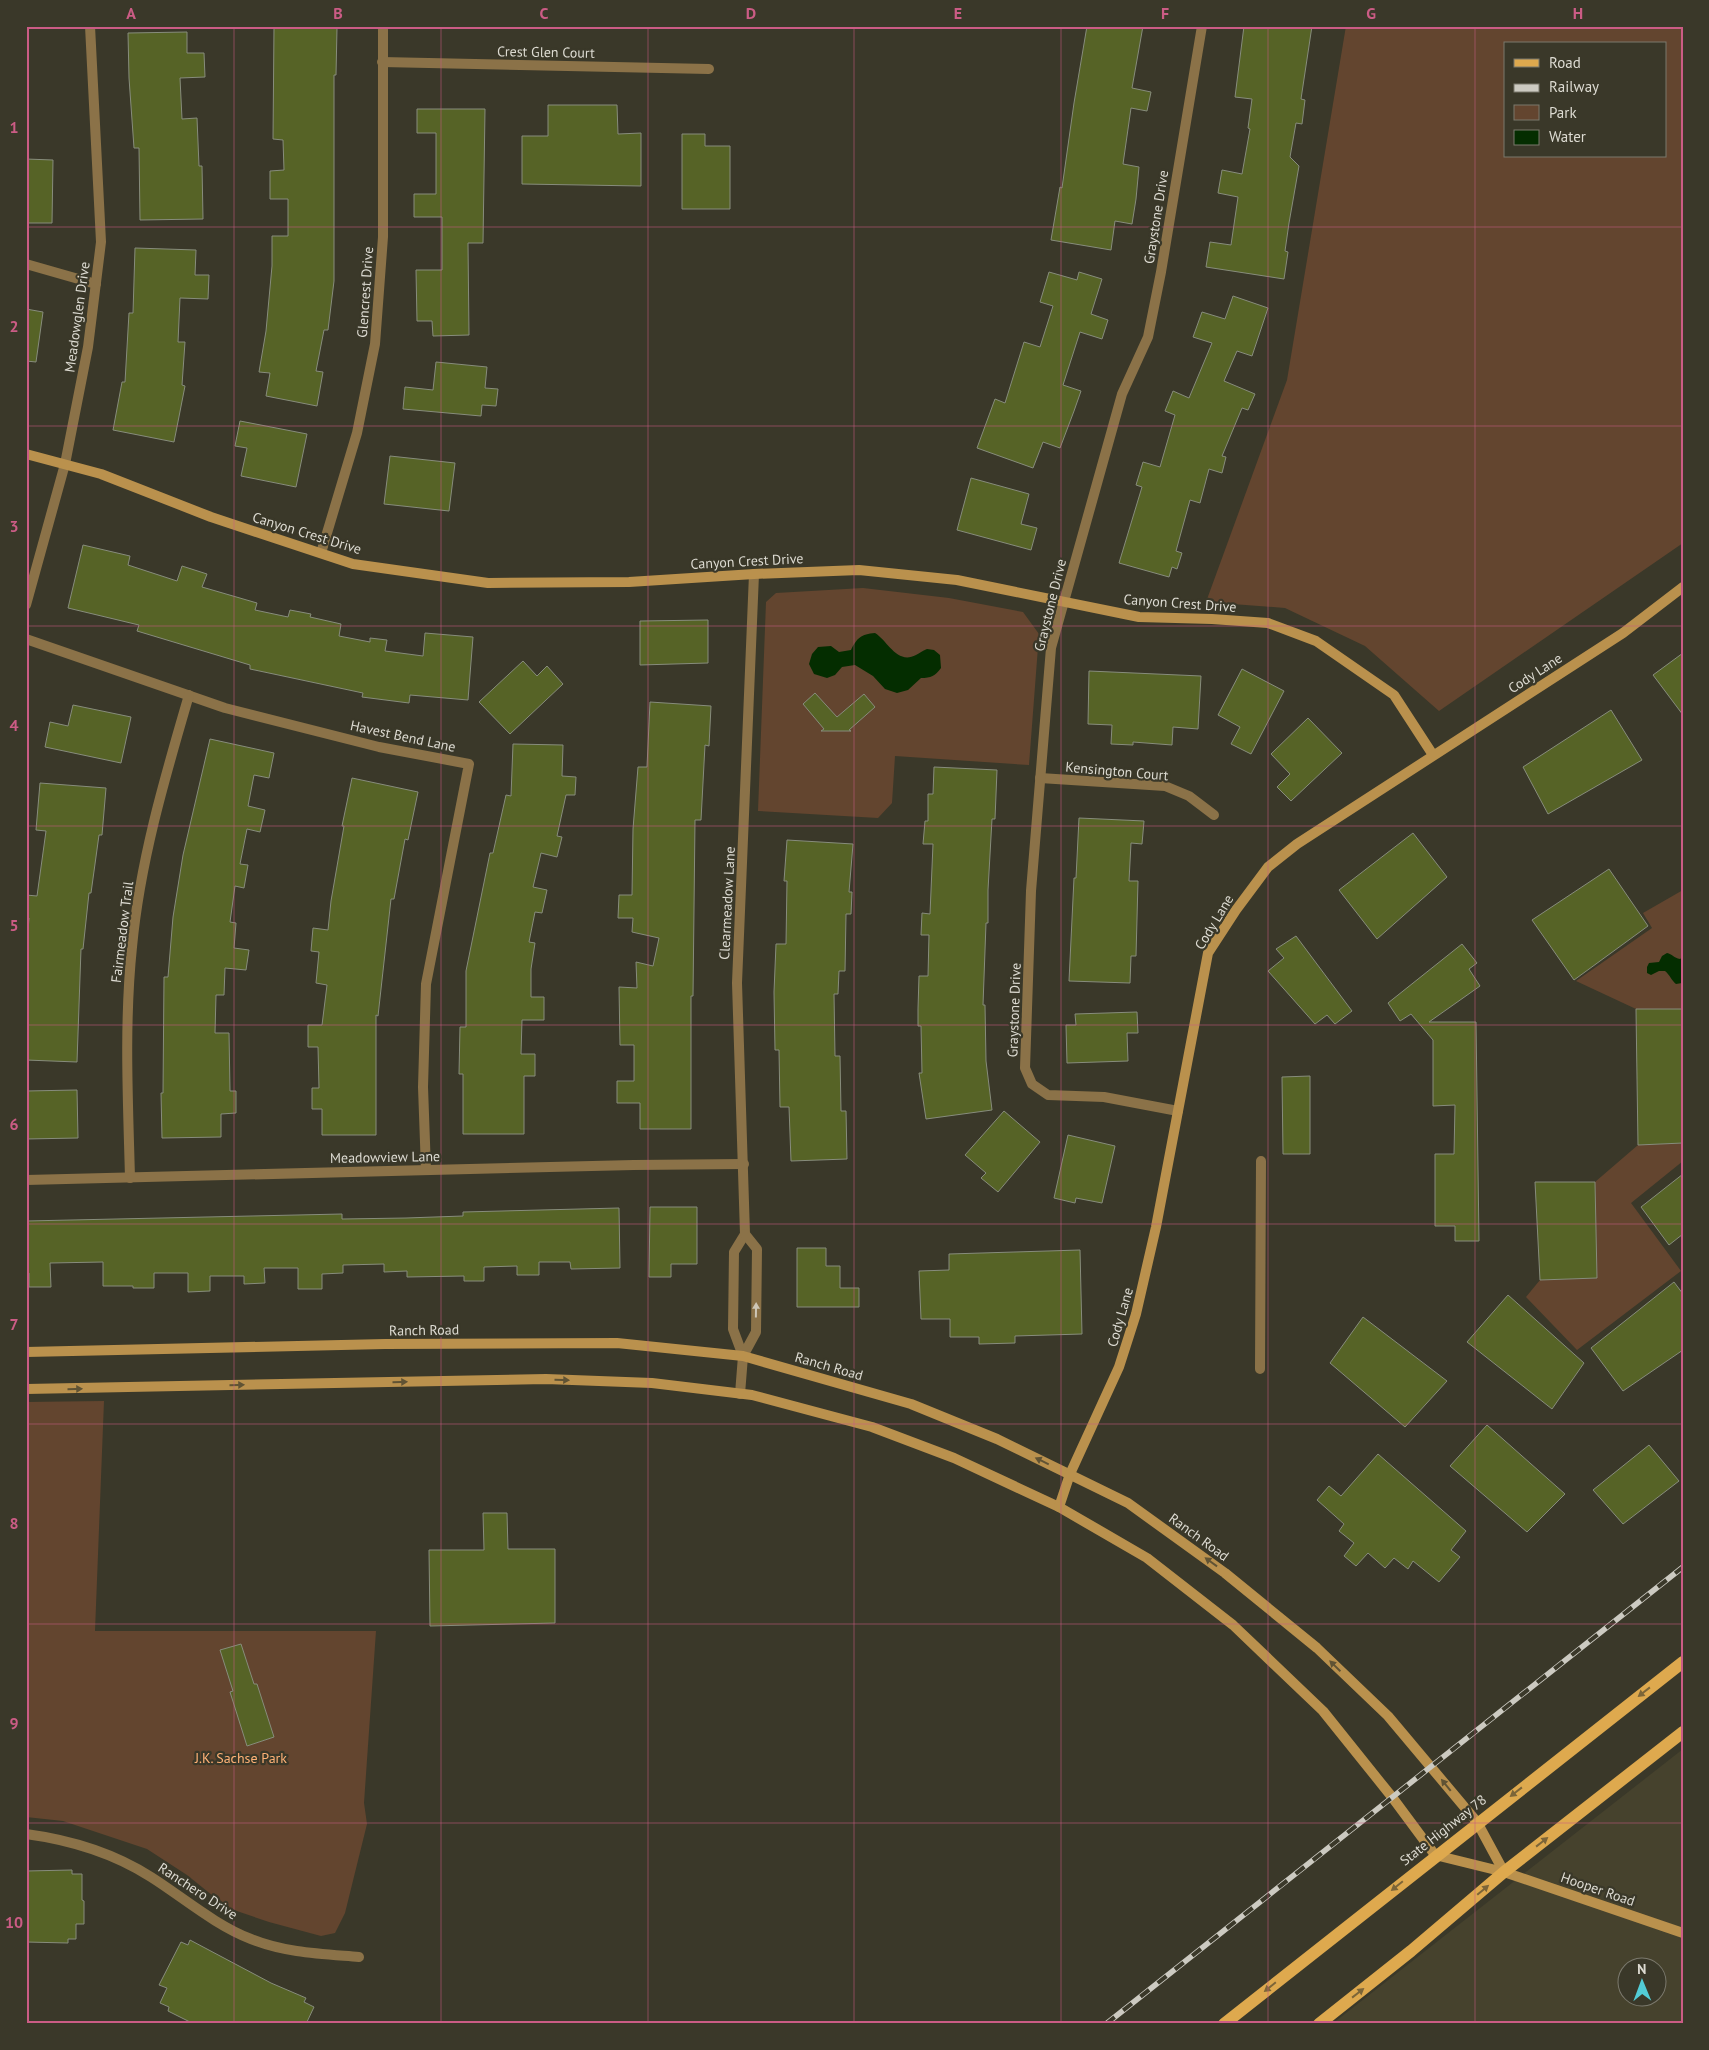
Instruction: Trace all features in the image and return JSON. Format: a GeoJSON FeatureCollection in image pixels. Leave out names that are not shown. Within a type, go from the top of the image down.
{"type":"FeatureCollection","features":[{"type":"Feature","properties":{"kind":"main road","name":"Canyon Crest Drive"},"geometry":{"type":"LineString","coordinates":[[26,454],[101,474],[210,517],[353,564],[488,583],[629,582],[859,570],[957,580],[1139,617],[1212,619],[1268,624],[1316,641],[1394,695],[1433,755]]}},
{"type":"Feature","properties":{"kind":"main road","name":"Cody Lane"},"geometry":{"type":"LineString","coordinates":[[1059,1507],[1070,1474],[1119,1366],[1136,1314],[1156,1227],[1208,953],[1236,910],[1268,867],[1340,815],[1623,633],[1683,587]]}},
{"type":"Feature","properties":{"kind":"main road","name":"Ranch Road"},"geometry":{"type":"LineString","coordinates":[[26,1352],[595,1342],[744,1356],[912,1404],[997,1439],[1128,1503],[1225,1573],[1317,1648],[1388,1716],[1477,1822]]}},
{"type":"Feature","properties":{"kind":"main road"},"geometry":{"type":"LineString","coordinates":[[26,1390],[546,1379],[652,1383],[740,1394],[785,1402],[872,1427],[954,1458],[1059,1507],[1147,1558],[1233,1625],[1323,1712],[1392,1797],[1435,1855]]}},
{"type":"Feature","properties":{"kind":"main road","name":"State Highway 78"},"geometry":{"type":"LineString","coordinates":[[1224,2024],[1435,1855],[1683,1662]]}},
{"type":"Feature","properties":{"kind":"main road"},"geometry":{"type":"LineString","coordinates":[[1320,2024],[1411,1951],[1504,1872],[1683,1732]]}},
{"type":"Feature","properties":{"kind":"main road"},"geometry":{"type":"LineString","coordinates":[[1477,1822],[1504,1872]]}},
{"type":"Feature","properties":{"kind":"main road","name":"Hooper Road"},"geometry":{"type":"LineString","coordinates":[[1435,1855],[1504,1872],[1683,1933]]}},
{"type":"Feature","properties":{"kind":"street","name":"Meadowglen Drive"},"geometry":{"type":"LineString","coordinates":[[26,605],[65,464],[88,347],[101,242],[90,26]]}},
{"type":"Feature","properties":{"kind":"street","name":"Glencrest Drive"},"geometry":{"type":"LineString","coordinates":[[320,553],[357,433],[376,344],[383,237],[383,26]]}},
{"type":"Feature","properties":{"kind":"street","name":"Graystone Drive"},"geometry":{"type":"LineString","coordinates":[[1178,1111],[1104,1097],[1048,1094],[1032,1084],[1025,1068],[1031,891],[1051,648],[1122,394],[1148,337],[1161,272],[1202,26]]}},
{"type":"Feature","properties":{"kind":"street","name":"Crest Glen Court"},"geometry":{"type":"LineString","coordinates":[[382,62],[709,69]]}},
{"type":"Feature","properties":{"kind":"street"},"geometry":{"type":"LineString","coordinates":[[26,264],[96,284]]}},
{"type":"Feature","properties":{"kind":"street","name":"Clearmeadow Lane"},"geometry":{"type":"LineString","coordinates":[[744,1356],[733,1329],[734,1252],[745,1234],[737,983],[754,574]]}},
{"type":"Feature","properties":{"kind":"street","name":"Havest Bend Lane"},"geometry":{"type":"LineString","coordinates":[[26,639],[224,708],[379,747],[469,764],[426,984],[423,1087],[426,1170]]}},
{"type":"Feature","properties":{"kind":"street","name":"Fairmeadow Trail"},"geometry":{"type":"LineString","coordinates":[[130,1178],[126,1042],[132,946],[144,869],[157,811],[188,696]]}},
{"type":"Feature","properties":{"kind":"street","name":"Kensington Court"},"geometry":{"type":"LineString","coordinates":[[1040,778],[1165,786],[1189,796],[1214,815]]}},
{"type":"Feature","properties":{"kind":"street"},"geometry":{"type":"LineString","coordinates":[[1260,1369],[1261,1161]]}},
{"type":"Feature","properties":{"kind":"street","name":"Meadowview Lane"},"geometry":{"type":"LineString","coordinates":[[26,1180],[744,1164]]}},
{"type":"Feature","properties":{"kind":"street","name":"Clearmeadow Lane"},"geometry":{"type":"LineString","coordinates":[[740,1394],[744,1356],[756,1332],[757,1249],[745,1234]]}},
{"type":"Feature","properties":{"kind":"street","name":"Ranchero Drive"},"geometry":{"type":"LineString","coordinates":[[26,1834],[79,1844],[108,1853],[149,1876],[224,1926],[251,1939],[301,1951],[359,1957]]}},
{"type":"Feature","properties":{"kind":"shaded area"},"geometry":{"type":"Polygon","coordinates":[[[1683,1749],[1683,2024],[1332,2024],[1683,1749]]]}},
{"type":"Feature","properties":{"kind":"green space"},"geometry":{"type":"Polygon","coordinates":[[[1346,26],[1683,26],[1683,543],[1439,711],[1365,646],[1285,608],[1206,602],[1287,380],[1346,26]]]}},
{"type":"Feature","properties":{"kind":"green space"},"geometry":{"type":"Polygon","coordinates":[[[863,588],[949,598],[1023,612],[1039,634],[1029,765],[895,756],[892,803],[878,818],[758,811],[766,602],[776,593],[863,588]]]}},
{"type":"Feature","properties":{"kind":"green space"},"geometry":{"type":"Polygon","coordinates":[[[1683,890],[1683,1009],[1636,1009],[1576,981],[1652,928],[1643,913],[1683,890]]]}},
{"type":"Feature","properties":{"kind":"green space"},"geometry":{"type":"Polygon","coordinates":[[[1683,1143],[1683,1161],[1631,1203],[1681,1271],[1577,1350],[1526,1297],[1540,1280],[1597,1278],[1595,1182],[1638,1145],[1683,1143]]]}},
{"type":"Feature","properties":{"kind":"green space","name":"J.K. Sachse Park"},"geometry":{"type":"Polygon","coordinates":[[[104,1401],[95,1631],[376,1631],[364,1803],[367,1824],[345,1913],[335,1933],[321,1936],[269,1922],[228,1908],[187,1875],[147,1849],[63,1821],[26,1817],[26,1402],[104,1401]]]}},
{"type":"Feature","properties":{"kind":"water"},"geometry":{"type":"Polygon","coordinates":[[[875,633],[893,651],[903,657],[916,655],[927,649],[934,650],[940,655],[941,668],[937,673],[928,678],[921,678],[908,690],[897,693],[885,689],[873,676],[855,665],[842,667],[835,675],[827,678],[814,674],[809,664],[812,654],[818,647],[831,646],[839,652],[851,650],[860,637],[875,633]]]}},
{"type":"Feature","properties":{"kind":"water"},"geometry":{"type":"Polygon","coordinates":[[[1667,953],[1680,959],[1683,957],[1682,983],[1676,984],[1665,971],[1659,971],[1651,975],[1647,973],[1649,963],[1659,962],[1662,956],[1667,953]]]}},
{"type":"Feature","properties":{"kind":"building"},"geometry":{"type":"Polygon","coordinates":[[[1087,26],[1143,26],[1132,88],[1151,92],[1147,111],[1131,108],[1123,164],[1139,167],[1136,199],[1132,224],[1115,221],[1111,250],[1051,240],[1060,187],[1062,188],[1087,26]]]}},
{"type":"Feature","properties":{"kind":"building"},"geometry":{"type":"Polygon","coordinates":[[[1244,26],[1312,26],[1301,99],[1305,100],[1302,124],[1296,123],[1290,157],[1299,166],[1285,251],[1288,252],[1284,279],[1206,267],[1210,242],[1231,245],[1238,197],[1218,193],[1222,170],[1242,174],[1250,129],[1248,128],[1252,99],[1235,97],[1244,26]]]}},
{"type":"Feature","properties":{"kind":"building"},"geometry":{"type":"Polygon","coordinates":[[[274,27],[337,28],[336,75],[334,75],[334,281],[328,330],[324,330],[316,371],[323,372],[317,406],[266,396],[270,373],[259,372],[266,331],[272,266],[272,236],[288,236],[288,199],[270,199],[270,171],[284,170],[283,140],[273,139],[274,27]]]}},
{"type":"Feature","properties":{"kind":"building"},"geometry":{"type":"Polygon","coordinates":[[[187,32],[187,53],[204,53],[205,77],[180,78],[182,119],[197,118],[199,166],[202,166],[203,219],[140,220],[139,148],[134,148],[128,33],[187,32]]]}},
{"type":"Feature","properties":{"kind":"building"},"geometry":{"type":"Polygon","coordinates":[[[548,105],[617,105],[618,134],[641,133],[641,186],[522,184],[522,136],[548,136],[548,105]]]}},
{"type":"Feature","properties":{"kind":"building"},"geometry":{"type":"Polygon","coordinates":[[[417,109],[485,109],[483,243],[468,243],[469,335],[433,336],[432,321],[417,321],[416,270],[442,270],[442,217],[414,217],[414,194],[436,194],[436,133],[417,133],[417,109]]]}},
{"type":"Feature","properties":{"kind":"building"},"geometry":{"type":"Polygon","coordinates":[[[682,134],[705,134],[705,146],[730,146],[730,209],[682,209],[682,134]]]}},
{"type":"Feature","properties":{"kind":"building"},"geometry":{"type":"Polygon","coordinates":[[[26,159],[53,160],[52,223],[26,223],[26,159]]]}},
{"type":"Feature","properties":{"kind":"building"},"geometry":{"type":"Polygon","coordinates":[[[135,248],[196,250],[195,275],[209,275],[208,299],[180,298],[178,342],[185,342],[182,385],[185,386],[174,442],[113,430],[122,382],[125,382],[129,313],[133,313],[135,248]]]}},
{"type":"Feature","properties":{"kind":"building"},"geometry":{"type":"Polygon","coordinates":[[[1049,272],[1077,280],[1079,272],[1102,279],[1091,314],[1108,320],[1102,339],[1080,332],[1063,385],[1081,391],[1060,448],[1043,442],[1033,468],[977,448],[995,399],[1005,403],[1024,342],[1040,347],[1053,306],[1040,302],[1049,272]]]}},
{"type":"Feature","properties":{"kind":"building"},"geometry":{"type":"Polygon","coordinates":[[[1233,296],[1268,308],[1252,356],[1237,351],[1224,381],[1255,394],[1248,410],[1242,408],[1222,456],[1226,457],[1222,473],[1209,469],[1200,503],[1190,500],[1176,551],[1182,553],[1177,569],[1172,567],[1169,577],[1119,563],[1142,487],[1136,485],[1143,462],[1160,467],[1175,415],[1165,411],[1173,391],[1189,398],[1212,343],[1193,337],[1202,312],[1225,319],[1233,296]]]}},
{"type":"Feature","properties":{"kind":"building"},"geometry":{"type":"Polygon","coordinates":[[[26,309],[43,312],[36,362],[26,361],[26,309]]]}},
{"type":"Feature","properties":{"kind":"building"},"geometry":{"type":"Polygon","coordinates":[[[436,362],[487,367],[485,388],[498,389],[496,406],[482,405],[481,416],[403,409],[405,387],[433,390],[436,362]]]}},
{"type":"Feature","properties":{"kind":"building"},"geometry":{"type":"Polygon","coordinates":[[[240,421],[307,434],[296,487],[241,476],[247,448],[235,446],[240,421]]]}},
{"type":"Feature","properties":{"kind":"building"},"geometry":{"type":"Polygon","coordinates":[[[390,456],[455,463],[449,511],[384,504],[390,456]]]}},
{"type":"Feature","properties":{"kind":"building"},"geometry":{"type":"Polygon","coordinates":[[[971,478],[1029,494],[1021,524],[1037,528],[1031,550],[957,530],[971,478]]]}},
{"type":"Feature","properties":{"kind":"building"},"geometry":{"type":"Polygon","coordinates":[[[83,545],[130,556],[128,565],[177,581],[182,566],[207,574],[202,587],[257,603],[255,610],[288,617],[290,610],[311,614],[310,617],[341,624],[339,636],[370,642],[370,638],[387,640],[385,651],[423,656],[425,633],[473,637],[468,700],[410,695],[409,703],[362,697],[363,693],[250,669],[250,665],[137,631],[139,625],[68,608],[83,545]]]}},
{"type":"Feature","properties":{"kind":"building"},"geometry":{"type":"Polygon","coordinates":[[[708,620],[708,663],[640,665],[640,621],[708,620]]]}},
{"type":"Feature","properties":{"kind":"building"},"geometry":{"type":"Polygon","coordinates":[[[1683,653],[1683,715],[1653,675],[1683,653]]]}},
{"type":"Feature","properties":{"kind":"building"},"geometry":{"type":"Polygon","coordinates":[[[523,661],[537,676],[547,666],[563,684],[510,734],[479,702],[523,661]]]}},
{"type":"Feature","properties":{"kind":"building"},"geometry":{"type":"Polygon","coordinates":[[[1242,669],[1284,691],[1251,754],[1231,744],[1240,727],[1218,715],[1242,669]]]}},
{"type":"Feature","properties":{"kind":"building"},"geometry":{"type":"Polygon","coordinates":[[[1089,671],[1201,676],[1198,729],[1173,727],[1172,745],[1133,742],[1133,745],[1111,744],[1112,725],[1088,724],[1089,671]]]}},
{"type":"Feature","properties":{"kind":"building"},"geometry":{"type":"Polygon","coordinates":[[[815,693],[837,717],[864,694],[875,707],[849,730],[851,731],[821,731],[824,729],[803,704],[815,693]]]}},
{"type":"Feature","properties":{"kind":"building"},"geometry":{"type":"Polygon","coordinates":[[[650,702],[711,706],[709,746],[705,745],[701,820],[695,820],[693,996],[691,996],[691,1129],[640,1129],[640,1103],[617,1103],[617,1081],[634,1081],[634,1045],[620,1045],[619,987],[637,988],[636,962],[653,966],[659,938],[632,932],[633,918],[618,918],[619,895],[632,895],[633,829],[638,767],[647,767],[650,702]]]}},
{"type":"Feature","properties":{"kind":"building"},"geometry":{"type":"Polygon","coordinates":[[[73,705],[131,717],[121,763],[45,747],[50,722],[68,726],[73,705]]]}},
{"type":"Feature","properties":{"kind":"building"},"geometry":{"type":"Polygon","coordinates":[[[1611,710],[1642,760],[1548,814],[1523,767],[1611,710]]]}},
{"type":"Feature","properties":{"kind":"building"},"geometry":{"type":"Polygon","coordinates":[[[1308,718],[1342,753],[1291,801],[1277,787],[1290,774],[1271,754],[1308,718]]]}},
{"type":"Feature","properties":{"kind":"building"},"geometry":{"type":"Polygon","coordinates":[[[210,739],[274,753],[269,778],[254,775],[248,806],[265,810],[260,832],[247,829],[240,864],[248,865],[244,888],[235,886],[230,922],[236,923],[234,948],[249,950],[246,970],[225,968],[224,995],[216,995],[215,1033],[229,1033],[230,1091],[236,1091],[236,1113],[221,1114],[221,1137],[162,1138],[161,1093],[163,1093],[164,977],[168,977],[173,917],[183,855],[210,739]]]}},
{"type":"Feature","properties":{"kind":"building"},"geometry":{"type":"Polygon","coordinates":[[[513,744],[563,745],[562,776],[576,777],[575,795],[566,795],[557,836],[562,837],[557,857],[541,853],[533,887],[547,890],[542,913],[535,912],[529,942],[535,943],[531,969],[531,997],[544,997],[544,1020],[522,1020],[521,1054],[535,1054],[535,1076],[524,1076],[524,1134],[463,1134],[463,1074],[459,1074],[460,1027],[466,1027],[466,971],[490,853],[493,853],[506,795],[511,796],[513,744]]]}},
{"type":"Feature","properties":{"kind":"building"},"geometry":{"type":"Polygon","coordinates":[[[934,767],[997,770],[995,819],[992,819],[983,1005],[985,1005],[986,1061],[992,1110],[926,1119],[919,1073],[922,1073],[921,1026],[918,1026],[918,1009],[919,976],[928,976],[929,935],[921,935],[922,913],[930,914],[933,844],[923,844],[925,821],[928,821],[928,794],[933,794],[934,767]]]}},
{"type":"Feature","properties":{"kind":"building"},"geometry":{"type":"Polygon","coordinates":[[[352,778],[418,792],[408,840],[405,839],[394,899],[391,899],[378,1016],[376,1015],[376,1135],[322,1135],[322,1109],[312,1109],[312,1088],[319,1088],[318,1047],[308,1047],[308,1025],[322,1025],[327,985],[316,983],[319,952],[311,951],[313,928],[328,930],[344,826],[342,826],[352,778]]]}},
{"type":"Feature","properties":{"kind":"building"},"geometry":{"type":"Polygon","coordinates":[[[40,783],[106,788],[102,835],[99,835],[91,893],[89,893],[83,949],[81,949],[77,1062],[26,1060],[29,918],[26,917],[26,895],[37,896],[46,831],[36,830],[40,783]]]}},
{"type":"Feature","properties":{"kind":"building"},"geometry":{"type":"Polygon","coordinates":[[[1079,818],[1144,821],[1142,844],[1131,843],[1129,881],[1138,881],[1136,956],[1131,956],[1130,983],[1069,981],[1079,818]]]}},
{"type":"Feature","properties":{"kind":"building"},"geometry":{"type":"Polygon","coordinates":[[[1413,833],[1447,877],[1377,939],[1339,890],[1413,833]]]}},
{"type":"Feature","properties":{"kind":"building"},"geometry":{"type":"Polygon","coordinates":[[[787,840],[853,844],[849,892],[852,892],[851,914],[846,914],[845,971],[839,971],[838,994],[834,994],[835,1056],[840,1056],[841,1111],[846,1111],[847,1159],[791,1161],[789,1107],[780,1107],[779,1050],[775,1050],[774,992],[776,944],[786,944],[787,881],[784,881],[787,840]]]}},
{"type":"Feature","properties":{"kind":"building"},"geometry":{"type":"Polygon","coordinates":[[[1609,869],[1648,926],[1574,980],[1532,920],[1609,869]]]}},
{"type":"Feature","properties":{"kind":"building"},"geometry":{"type":"Polygon","coordinates":[[[1296,936],[1352,1011],[1335,1024],[1327,1015],[1315,1024],[1268,971],[1284,958],[1276,949],[1296,936]]]}},
{"type":"Feature","properties":{"kind":"building"},"geometry":{"type":"Polygon","coordinates":[[[1462,944],[1477,963],[1469,969],[1480,986],[1429,1022],[1476,1022],[1479,1241],[1455,1241],[1455,1226],[1435,1226],[1435,1154],[1454,1154],[1455,1105],[1433,1106],[1433,1040],[1411,1014],[1400,1021],[1388,1003],[1462,944]]]}},
{"type":"Feature","properties":{"kind":"building"},"geometry":{"type":"Polygon","coordinates":[[[1636,1009],[1683,1009],[1683,1143],[1638,1145],[1636,1009]]]}},
{"type":"Feature","properties":{"kind":"building"},"geometry":{"type":"Polygon","coordinates":[[[1137,1012],[1138,1033],[1127,1033],[1128,1061],[1067,1063],[1066,1025],[1076,1025],[1075,1014],[1137,1012]]]}},
{"type":"Feature","properties":{"kind":"building"},"geometry":{"type":"Polygon","coordinates":[[[1310,1076],[1310,1154],[1283,1154],[1282,1077],[1310,1076]]]}},
{"type":"Feature","properties":{"kind":"building"},"geometry":{"type":"Polygon","coordinates":[[[77,1090],[78,1138],[26,1139],[26,1091],[77,1090]]]}},
{"type":"Feature","properties":{"kind":"building"},"geometry":{"type":"Polygon","coordinates":[[[1004,1111],[1040,1142],[998,1192],[981,1178],[986,1173],[965,1155],[1004,1111]]]}},
{"type":"Feature","properties":{"kind":"building"},"geometry":{"type":"Polygon","coordinates":[[[1068,1135],[1115,1146],[1102,1203],[1076,1198],[1075,1203],[1054,1198],[1068,1135]]]}},
{"type":"Feature","properties":{"kind":"building"},"geometry":{"type":"Polygon","coordinates":[[[1683,1174],[1683,1234],[1669,1245],[1641,1207],[1683,1174]]]}},
{"type":"Feature","properties":{"kind":"building"},"geometry":{"type":"Polygon","coordinates":[[[1535,1182],[1595,1182],[1597,1278],[1540,1280],[1535,1182]]]}},
{"type":"Feature","properties":{"kind":"building"},"geometry":{"type":"Polygon","coordinates":[[[650,1207],[697,1207],[697,1264],[671,1264],[671,1277],[649,1277],[650,1207]]]}},
{"type":"Feature","properties":{"kind":"building"},"geometry":{"type":"Polygon","coordinates":[[[619,1208],[620,1268],[571,1269],[570,1262],[539,1262],[539,1275],[517,1275],[517,1266],[484,1267],[484,1281],[464,1281],[464,1276],[407,1277],[407,1271],[384,1272],[384,1264],[343,1265],[343,1273],[322,1274],[322,1289],[298,1289],[298,1268],[264,1268],[265,1283],[244,1284],[244,1276],[210,1276],[210,1291],[188,1292],[188,1273],[154,1273],[154,1288],[103,1286],[103,1262],[50,1263],[51,1287],[29,1287],[29,1273],[26,1273],[26,1221],[342,1214],[342,1219],[406,1218],[463,1216],[463,1212],[619,1208]]]}},
{"type":"Feature","properties":{"kind":"building"},"geometry":{"type":"Polygon","coordinates":[[[797,1248],[826,1248],[826,1266],[840,1266],[840,1288],[859,1288],[859,1307],[797,1307],[797,1248]]]}},
{"type":"Feature","properties":{"kind":"building"},"geometry":{"type":"Polygon","coordinates":[[[1080,1250],[1082,1334],[1015,1336],[1015,1343],[979,1344],[979,1337],[950,1337],[950,1319],[921,1319],[919,1271],[949,1270],[949,1254],[1080,1250]]]}},
{"type":"Feature","properties":{"kind":"building"},"geometry":{"type":"Polygon","coordinates":[[[1674,1282],[1683,1294],[1683,1350],[1623,1391],[1591,1348],[1674,1282]]]}},
{"type":"Feature","properties":{"kind":"building"},"geometry":{"type":"Polygon","coordinates":[[[1508,1295],[1584,1363],[1552,1409],[1467,1342],[1508,1295]]]}},
{"type":"Feature","properties":{"kind":"building"},"geometry":{"type":"Polygon","coordinates":[[[1363,1317],[1447,1381],[1405,1427],[1330,1363],[1363,1317]]]}},
{"type":"Feature","properties":{"kind":"building"},"geometry":{"type":"Polygon","coordinates":[[[1487,1425],[1565,1494],[1527,1532],[1450,1466],[1487,1425]]]}},
{"type":"Feature","properties":{"kind":"building"},"geometry":{"type":"Polygon","coordinates":[[[1649,1445],[1679,1481],[1623,1524],[1593,1490],[1649,1445]]]}},
{"type":"Feature","properties":{"kind":"building"},"geometry":{"type":"Polygon","coordinates":[[[1378,1454],[1466,1531],[1451,1550],[1460,1557],[1439,1582],[1413,1561],[1408,1569],[1394,1558],[1385,1568],[1368,1553],[1356,1566],[1344,1556],[1354,1543],[1339,1531],[1344,1524],[1317,1500],[1329,1486],[1341,1496],[1378,1454]]]}},
{"type":"Feature","properties":{"kind":"building"},"geometry":{"type":"Polygon","coordinates":[[[483,1513],[507,1513],[508,1549],[555,1549],[555,1623],[430,1626],[429,1550],[484,1550],[483,1513]]]}},
{"type":"Feature","properties":{"kind":"building"},"geometry":{"type":"Polygon","coordinates":[[[241,1644],[254,1684],[257,1684],[274,1737],[247,1746],[230,1692],[233,1691],[220,1650],[241,1644]]]}},
{"type":"Feature","properties":{"kind":"building"},"geometry":{"type":"Polygon","coordinates":[[[72,1870],[72,1874],[82,1874],[82,1900],[84,1901],[84,1924],[76,1924],[76,1939],[68,1939],[68,1943],[26,1942],[26,1871],[72,1870]]]}},
{"type":"Feature","properties":{"kind":"building"},"geometry":{"type":"Polygon","coordinates":[[[190,1940],[271,1983],[306,1998],[304,2002],[314,2007],[306,2024],[194,2024],[168,2011],[169,2007],[160,2003],[167,1988],[159,1985],[181,1942],[188,1945],[190,1940]]]}},
{"type":"Feature","properties":{"kind":"railway"},"geometry":{"type":"LineString","coordinates":[[1106,2024],[1683,1567]]}}]}
